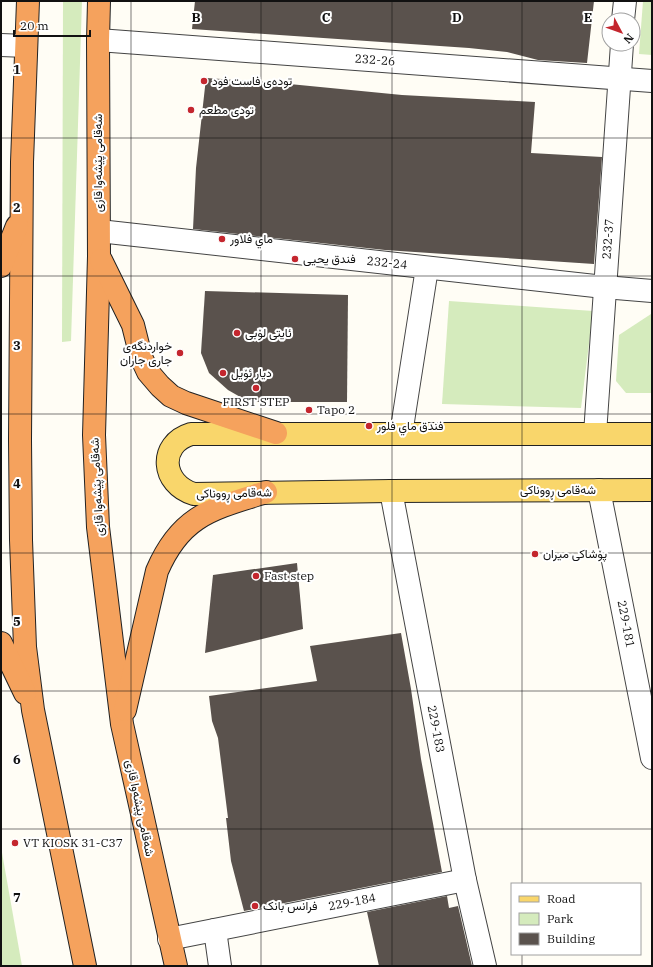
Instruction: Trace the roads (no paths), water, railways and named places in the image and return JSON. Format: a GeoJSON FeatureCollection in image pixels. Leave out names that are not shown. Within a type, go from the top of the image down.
{"type":"FeatureCollection","features":[{"type":"Feature","properties":{"kind":"highway"},"geometry":{"type":"LineString","coordinates":[[28,1],[22,213],[20,540],[25,647],[32,710],[85,966]]}},
{"type":"Feature","properties":{"kind":"highway","name":"شەقامی پێشەوا قازی"},"geometry":{"type":"LineString","coordinates":[[99,1],[99,256],[94,435],[98,527],[122,724],[176,966]]}},
{"type":"Feature","properties":{"kind":"highway"},"geometry":{"type":"LineString","coordinates":[[1,266],[22,213]]}},
{"type":"Feature","properties":{"kind":"highway"},"geometry":{"type":"LineString","coordinates":[[99,256],[133,325],[141,357],[148,372],[160,386],[171,396],[186,403],[276,433]]}},
{"type":"Feature","properties":{"kind":"highway"},"geometry":{"type":"LineString","coordinates":[[122,724],[156,571],[165,552],[178,534],[188,525],[212,509],[266,492]]}},
{"type":"Feature","properties":{"kind":"highway"},"geometry":{"type":"LineString","coordinates":[[1,643],[32,710]]}},
{"type":"Feature","properties":{"kind":"main road","name":"شەقامی ڕووناکی"},"geometry":{"type":"LineString","coordinates":[[652,434],[191,434],[177,442],[171,450],[168,460],[168,470],[172,480],[179,488],[194,494],[266,492],[652,490]]}},
{"type":"Feature","properties":{"kind":"street"},"geometry":{"type":"LineString","coordinates":[[623,12],[624,1]]}},
{"type":"Feature","properties":{"kind":"street","name":"232-26"},"geometry":{"type":"LineString","coordinates":[[98,40],[652,81]]}},
{"type":"Feature","properties":{"kind":"street"},"geometry":{"type":"LineString","coordinates":[[1,45],[26,46]]}},
{"type":"Feature","properties":{"kind":"street","name":"232-37"},"geometry":{"type":"LineString","coordinates":[[595,434],[621,52]]}},
{"type":"Feature","properties":{"kind":"street","name":"232-24"},"geometry":{"type":"LineString","coordinates":[[99,231],[427,268],[652,291]]}},
{"type":"Feature","properties":{"kind":"street"},"geometry":{"type":"LineString","coordinates":[[400,434],[427,268]]}},
{"type":"Feature","properties":{"kind":"street","name":"229-181"},"geometry":{"type":"LineString","coordinates":[[599,490],[649,728],[652,758]]}},
{"type":"Feature","properties":{"kind":"street","name":"229-183"},"geometry":{"type":"LineString","coordinates":[[391,491],[465,880],[485,966]]}},
{"type":"Feature","properties":{"kind":"street","name":"229-184"},"geometry":{"type":"LineString","coordinates":[[170,939],[465,880]]}},
{"type":"Feature","properties":{"kind":"street"},"geometry":{"type":"LineString","coordinates":[[215,930],[220,966]]}},
{"type":"Feature","properties":{"kind":"place","name":"توده‌ی فاست فود"},"geometry":{"type":"Point","coordinates":[204,81]}},
{"type":"Feature","properties":{"kind":"place","name":"تودی مطعم"},"geometry":{"type":"Point","coordinates":[191,110]}},
{"type":"Feature","properties":{"kind":"place","name":"ماي فلاور"},"geometry":{"type":"Point","coordinates":[222,239]}},
{"type":"Feature","properties":{"kind":"place","name":"فندق يحيى"},"geometry":{"type":"Point","coordinates":[295,259]}},
{"type":"Feature","properties":{"kind":"place","name":"ئایتی لۆبی"},"geometry":{"type":"Point","coordinates":[237,333]}},
{"type":"Feature","properties":{"kind":"place","name":"خواردنگەی جاری جاران"},"geometry":{"type":"Point","coordinates":[180,353]}},
{"type":"Feature","properties":{"kind":"place","name":"دیار ئۆیل"},"geometry":{"type":"Point","coordinates":[223,373]}},
{"type":"Feature","properties":{"kind":"place","name":"FIRST STEP"},"geometry":{"type":"Point","coordinates":[256,388]}},
{"type":"Feature","properties":{"kind":"place","name":"Tapo 2"},"geometry":{"type":"Point","coordinates":[309,410]}},
{"type":"Feature","properties":{"kind":"place","name":"فندق ماي فلور"},"geometry":{"type":"Point","coordinates":[369,426]}},
{"type":"Feature","properties":{"kind":"place","name":"پۆشاکی ميران"},"geometry":{"type":"Point","coordinates":[535,554]}},
{"type":"Feature","properties":{"kind":"place","name":"Fast step"},"geometry":{"type":"Point","coordinates":[256,576]}},
{"type":"Feature","properties":{"kind":"place","name":"VT KIOSK 31-C37"},"geometry":{"type":"Point","coordinates":[15,843]}},
{"type":"Feature","properties":{"kind":"place","name":"فرانس بانک"},"geometry":{"type":"Point","coordinates":[255,906]}}]}
